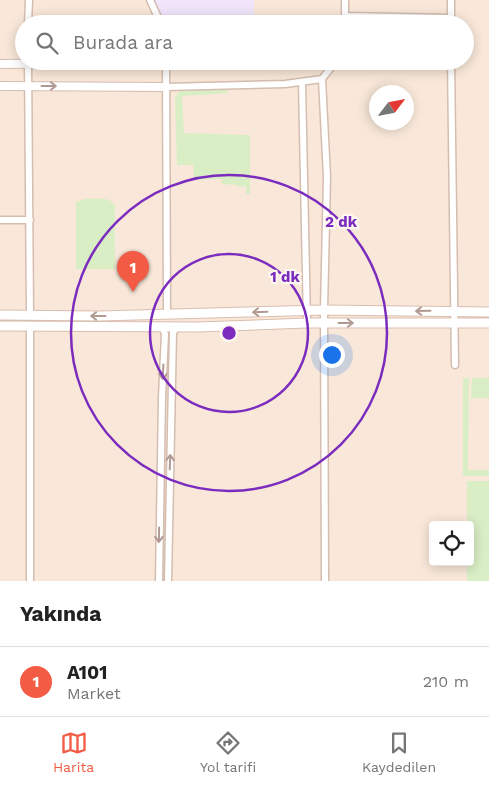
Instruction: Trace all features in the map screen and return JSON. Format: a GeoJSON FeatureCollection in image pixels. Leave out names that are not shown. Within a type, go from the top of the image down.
{"type":"FeatureCollection","features":[{"type":"Feature","properties":{"kind":"main road"},"geometry":{"type":"LineString","coordinates":[[0,315],[100,316],[306,310],[454,310],[489,312]]}},
{"type":"Feature","properties":{"kind":"main road"},"geometry":{"type":"LineString","coordinates":[[0,326],[489,323]]}},
{"type":"Feature","properties":{"kind":"street"},"geometry":{"type":"LineString","coordinates":[[28,15],[29,0]]}},
{"type":"Feature","properties":{"kind":"street"},"geometry":{"type":"LineString","coordinates":[[150,0],[157,15]]}},
{"type":"Feature","properties":{"kind":"street"},"geometry":{"type":"LineString","coordinates":[[345,0],[345,15]]}},
{"type":"Feature","properties":{"kind":"street"},"geometry":{"type":"LineString","coordinates":[[451,0],[451,15]]}},
{"type":"Feature","properties":{"kind":"street"},"geometry":{"type":"LineString","coordinates":[[0,64],[15,63]]}},
{"type":"Feature","properties":{"kind":"street"},"geometry":{"type":"LineString","coordinates":[[28,70],[30,315]]}},
{"type":"Feature","properties":{"kind":"street"},"geometry":{"type":"LineString","coordinates":[[166,70],[167,314]]}},
{"type":"Feature","properties":{"kind":"street"},"geometry":{"type":"LineString","coordinates":[[325,581],[324,310],[328,177],[322,80],[329,70]]}},
{"type":"Feature","properties":{"kind":"street"},"geometry":{"type":"LineString","coordinates":[[451,70],[455,365]]}},
{"type":"Feature","properties":{"kind":"street"},"geometry":{"type":"LineString","coordinates":[[0,86],[166,87],[285,84],[322,80]]}},
{"type":"Feature","properties":{"kind":"street"},"geometry":{"type":"LineString","coordinates":[[302,82],[307,323]]}},
{"type":"Feature","properties":{"kind":"street"},"geometry":{"type":"LineString","coordinates":[[0,220],[30,220]]}},
{"type":"Feature","properties":{"kind":"street"},"geometry":{"type":"LineString","coordinates":[[30,326],[30,581]]}},
{"type":"Feature","properties":{"kind":"street"},"geometry":{"type":"LineString","coordinates":[[159,326],[165,334],[159,581]]}},
{"type":"Feature","properties":{"kind":"street"},"geometry":{"type":"LineString","coordinates":[[168,581],[173,332],[179,326]]}},
{"type":"Feature","properties":{"kind":"shaded area"},"geometry":{"type":"Polygon","coordinates":[[[0,0],[489,0],[489,581],[0,581],[0,0]]]}},
{"type":"Feature","properties":{"kind":"shaded area"},"geometry":{"type":"Polygon","coordinates":[[[153,0],[254,0],[254,15],[160,15],[153,0]]]}},
{"type":"Feature","properties":{"kind":"green space"},"geometry":{"type":"Polygon","coordinates":[[[227,88],[228,93],[182,96],[184,133],[250,135],[250,194],[246,194],[246,186],[238,187],[237,185],[222,184],[222,179],[194,180],[193,165],[177,165],[175,97],[181,90],[227,88]]]}},
{"type":"Feature","properties":{"kind":"green space"},"geometry":{"type":"Polygon","coordinates":[[[84,199],[106,199],[115,206],[115,269],[76,269],[76,202],[84,199]]]}},
{"type":"Feature","properties":{"kind":"green space"},"geometry":{"type":"Polygon","coordinates":[[[463,378],[469,378],[468,470],[489,470],[489,476],[463,476],[463,378]]]}},
{"type":"Feature","properties":{"kind":"green space"},"geometry":{"type":"Polygon","coordinates":[[[472,378],[489,378],[489,398],[471,398],[472,378]]]}},
{"type":"Feature","properties":{"kind":"green space"},"geometry":{"type":"Polygon","coordinates":[[[467,481],[489,481],[489,581],[467,581],[467,566],[474,566],[474,521],[467,521],[467,481]]]}},
{"type":"Feature","properties":{"kind":"place","name":"A101"},"geometry":{"type":"Point","coordinates":[133,292]}}]}
